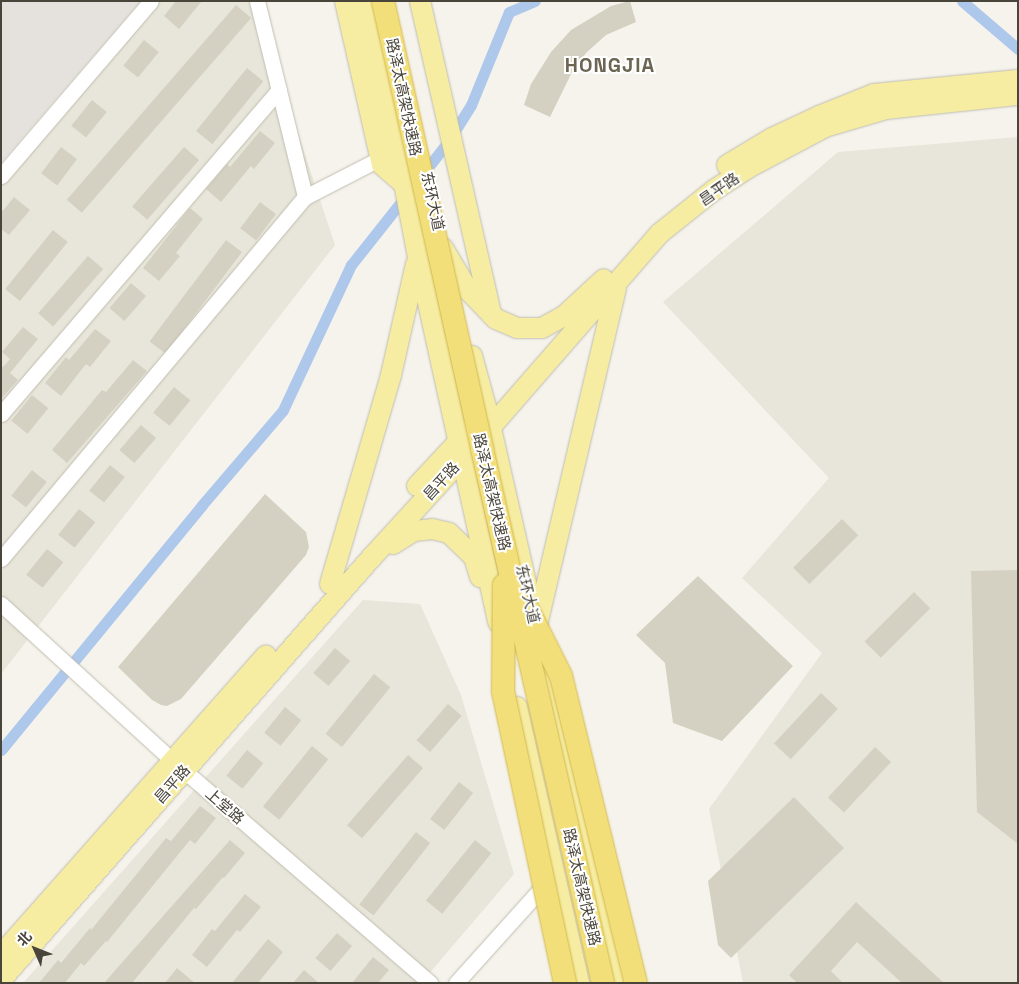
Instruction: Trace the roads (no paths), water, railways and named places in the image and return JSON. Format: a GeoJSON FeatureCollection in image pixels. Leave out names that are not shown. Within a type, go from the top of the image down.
{"type":"FeatureCollection","features":[{"type":"Feature","properties":{"kind":"highway","name":"路泽太高架快速路"},"geometry":{"type":"LineString","coordinates":[[373,1],[604,983]]}},
{"type":"Feature","properties":{"kind":"highway","name":"路泽太高架快速路"},"geometry":{"type":"LineString","coordinates":[[383,1],[593,983]]}},
{"type":"Feature","properties":{"kind":"highway"},"geometry":{"type":"LineString","coordinates":[[508,581],[503,692],[566,983]]}},
{"type":"Feature","properties":{"kind":"highway"},"geometry":{"type":"LineString","coordinates":[[508,581],[561,676],[636,983]]}},
{"type":"Feature","properties":{"kind":"main road"},"geometry":{"type":"LineString","coordinates":[[345,1],[382,164],[404,184]]}},
{"type":"Feature","properties":{"kind":"main road","name":"东环大道"},"geometry":{"type":"LineString","coordinates":[[365,1],[393,125],[418,257],[579,983]]}},
{"type":"Feature","properties":{"kind":"main road","name":"东环大道"},"geometry":{"type":"LineString","coordinates":[[390,1],[443,248],[488,420],[617,983]]}},
{"type":"Feature","properties":{"kind":"main road"},"geometry":{"type":"LineString","coordinates":[[420,1],[491,314]]}},
{"type":"Feature","properties":{"kind":"main road","name":"昌平路"},"geometry":{"type":"LineString","coordinates":[[610,282],[651,226],[706,179],[772,138],[819,116],[874,94],[1018,80]]}},
{"type":"Feature","properties":{"kind":"main road","name":"昌平路"},"geometry":{"type":"LineString","coordinates":[[1,980],[330,584],[488,420],[610,282],[659,234],[714,190],[748,168],[825,127],[886,109],[1018,95]]}},
{"type":"Feature","properties":{"kind":"main road"},"geometry":{"type":"LineString","coordinates":[[443,248],[468,290],[496,319],[517,328],[542,328],[564,316],[610,282]]}},
{"type":"Feature","properties":{"kind":"main road"},"geometry":{"type":"LineString","coordinates":[[330,584],[390,375],[418,257]]}},
{"type":"Feature","properties":{"kind":"main road"},"geometry":{"type":"LineString","coordinates":[[536,630],[610,282]]}},
{"type":"Feature","properties":{"kind":"main road","name":"昌平路"},"geometry":{"type":"LineString","coordinates":[[1,955],[372,557],[460,449]]}},
{"type":"Feature","properties":{"kind":"main road"},"geometry":{"type":"LineString","coordinates":[[372,557],[414,531],[432,529],[449,533],[474,557],[503,641]]}},
{"type":"Feature","properties":{"kind":"street"},"geometry":{"type":"LineString","coordinates":[[1,176],[151,1]]}},
{"type":"Feature","properties":{"kind":"street"},"geometry":{"type":"LineString","coordinates":[[257,1],[305,197]]}},
{"type":"Feature","properties":{"kind":"street"},"geometry":{"type":"LineString","coordinates":[[1,414],[279,90]]}},
{"type":"Feature","properties":{"kind":"street"},"geometry":{"type":"LineString","coordinates":[[1,559],[305,197],[381,158]]}},
{"type":"Feature","properties":{"kind":"street","name":"上堂路"},"geometry":{"type":"LineString","coordinates":[[1,604],[178,766],[430,983]]}},
{"type":"Feature","properties":{"kind":"street"},"geometry":{"type":"LineString","coordinates":[[456,983],[555,873]]}},
{"type":"Feature","properties":{"kind":"waterway"},"geometry":{"type":"LineString","coordinates":[[456,129],[471,105],[509,12],[535,1]]}},
{"type":"Feature","properties":{"kind":"waterway"},"geometry":{"type":"LineString","coordinates":[[962,1],[1018,49]]}},
{"type":"Feature","properties":{"kind":"waterway"},"geometry":{"type":"LineString","coordinates":[[422,175],[447,143]]}},
{"type":"Feature","properties":{"kind":"waterway"},"geometry":{"type":"LineString","coordinates":[[1,750],[202,505],[283,410],[351,265],[408,193]]}},
{"type":"Feature","properties":{"kind":"district","name":"HONGJIA"},"geometry":{"type":"Point","coordinates":[610,65]}}]}
